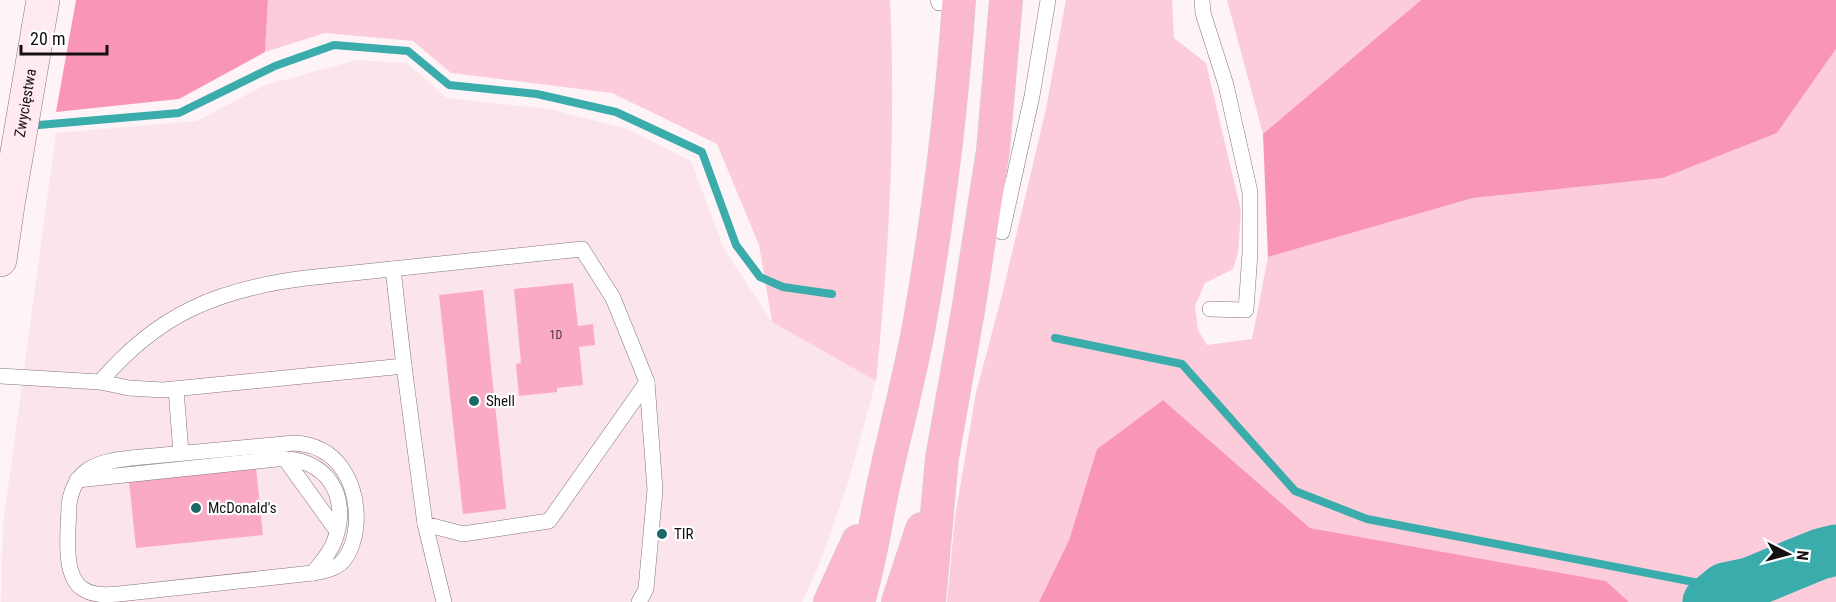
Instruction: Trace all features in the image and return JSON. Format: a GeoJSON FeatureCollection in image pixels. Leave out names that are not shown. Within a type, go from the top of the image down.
{"type":"FeatureCollection","features":[{"type":"Feature","properties":{"kind":"highway"},"geometry":{"type":"LineString","coordinates":[[929,602],[942,458],[993,150],[1006,0]]}},
{"type":"Feature","properties":{"kind":"highway"},"geometry":{"type":"LineString","coordinates":[[858,602],[867,574],[886,473],[910,373],[931,248],[948,126],[946,1]]}},
{"type":"Feature","properties":{"kind":"highway"},"geometry":{"type":"LineString","coordinates":[[898,602],[922,530],[942,458]]}},
{"type":"Feature","properties":{"kind":"highway"},"geometry":{"type":"LineString","coordinates":[[830,602],[886,473]]}},
{"type":"Feature","properties":{"kind":"main road","name":"Zwycięstwa"},"geometry":{"type":"LineString","coordinates":[[0,260],[43,0]]}},
{"type":"Feature","properties":{"kind":"lane"},"geometry":{"type":"LineString","coordinates":[[1002,232],[1032,96],[1048,0]]}},
{"type":"Feature","properties":{"kind":"lane"},"geometry":{"type":"LineString","coordinates":[[1202,0],[1203,13],[1226,85],[1250,192],[1250,253],[1246,310],[1210,309]]}},
{"type":"Feature","properties":{"kind":"lane"},"geometry":{"type":"LineString","coordinates":[[100,382],[117,362],[145,338],[185,312],[221,295],[244,288],[289,280],[582,249],[613,298],[647,382],[655,490],[646,589],[639,602]]}},
{"type":"Feature","properties":{"kind":"lane"},"geometry":{"type":"LineString","coordinates":[[393,269],[425,524],[444,602]]}},
{"type":"Feature","properties":{"kind":"lane"},"geometry":{"type":"LineString","coordinates":[[0,376],[100,382],[129,388],[176,389],[404,366]]}},
{"type":"Feature","properties":{"kind":"lane"},"geometry":{"type":"LineString","coordinates":[[425,524],[463,534],[549,521],[647,382]]}},
{"type":"Feature","properties":{"kind":"lane"},"geometry":{"type":"LineString","coordinates":[[176,389],[181,453]]}},
{"type":"Feature","properties":{"kind":"lane"},"geometry":{"type":"LineString","coordinates":[[294,443],[315,447],[328,454],[347,476],[357,507],[356,532],[343,562],[326,571],[313,573],[119,594],[105,595],[83,589],[74,579],[69,562],[69,504],[70,495],[77,480],[88,469],[107,462],[181,453],[294,443]]}},
{"type":"Feature","properties":{"kind":"lane"},"geometry":{"type":"LineString","coordinates":[[77,480],[285,459],[307,462],[329,479],[337,493],[340,508],[337,531],[330,550],[313,573]]}},
{"type":"Feature","properties":{"kind":"lane"},"geometry":{"type":"LineString","coordinates":[[285,459],[337,531]]}},
{"type":"Feature","properties":{"kind":"shaded area"},"geometry":{"type":"Polygon","coordinates":[[[76,0],[268,0],[265,52],[179,99],[56,112],[76,0]]]}},
{"type":"Feature","properties":{"kind":"shaded area"},"geometry":{"type":"Polygon","coordinates":[[[268,0],[890,0],[892,143],[885,286],[876,381],[772,322],[759,245],[717,144],[612,93],[451,73],[413,41],[325,33],[265,52],[268,0]]]}},
{"type":"Feature","properties":{"kind":"shaded area"},"geometry":{"type":"Polygon","coordinates":[[[1066,0],[1172,0],[1174,38],[1206,63],[1241,211],[1238,253],[1233,269],[1205,283],[1195,306],[1198,330],[1207,345],[1252,339],[1268,257],[1473,198],[1663,178],[1777,133],[1836,49],[1836,602],[1629,602],[1606,581],[1310,528],[1163,400],[1097,449],[1069,540],[1039,602],[947,602],[955,517],[976,393],[1046,109],[1066,0]]]}},
{"type":"Feature","properties":{"kind":"shaded area"},"geometry":{"type":"Polygon","coordinates":[[[1227,0],[1421,0],[1263,134],[1227,0]]]}},
{"type":"Feature","properties":{"kind":"shaded area"},"geometry":{"type":"Polygon","coordinates":[[[1421,0],[1836,0],[1836,49],[1777,133],[1663,178],[1473,198],[1268,257],[1263,134],[1421,0]]]}},
{"type":"Feature","properties":{"kind":"shaded area"},"geometry":{"type":"Polygon","coordinates":[[[357,60],[407,63],[447,98],[550,109],[628,129],[691,161],[724,249],[772,322],[876,381],[849,480],[820,563],[802,602],[1,602],[3,525],[56,133],[197,121],[265,85],[357,60]]]}},
{"type":"Feature","properties":{"kind":"shaded area"},"geometry":{"type":"Polygon","coordinates":[[[1163,400],[1310,528],[1606,581],[1629,602],[1039,602],[1069,540],[1097,449],[1163,400]]]}},
{"type":"Feature","properties":{"kind":"building"},"geometry":{"type":"Polygon","coordinates":[[[573,283],[578,326],[593,324],[595,345],[579,347],[583,385],[557,388],[557,392],[519,396],[516,364],[521,363],[514,289],[573,283]]]}},
{"type":"Feature","properties":{"kind":"building"},"geometry":{"type":"Polygon","coordinates":[[[483,290],[506,509],[463,514],[439,295],[483,290]]]}},
{"type":"Feature","properties":{"kind":"building","name":"McDonald's"},"geometry":{"type":"Polygon","coordinates":[[[256,468],[263,535],[136,548],[129,481],[256,468]]]}},
{"type":"Feature","properties":{"kind":"waterway"},"geometry":{"type":"LineString","coordinates":[[27,126],[179,113],[275,66],[334,45],[408,51],[449,85],[537,94],[616,112],[702,152],[736,245],[760,277],[783,287],[832,294]]}},
{"type":"Feature","properties":{"kind":"waterway"},"geometry":{"type":"LineString","coordinates":[[1055,338],[1182,364],[1295,491],[1367,519],[1725,588]]}},
{"type":"Feature","properties":{"kind":"waterway"},"geometry":{"type":"LineString","coordinates":[[1708,602],[1725,588],[1749,583],[1820,554],[1836,550]]}},
{"type":"Feature","properties":{"kind":"place","name":"Shell"},"geometry":{"type":"Point","coordinates":[474,401]}},
{"type":"Feature","properties":{"kind":"place","name":"McDonald's"},"geometry":{"type":"Point","coordinates":[196,508]}},
{"type":"Feature","properties":{"kind":"place","name":"TIR"},"geometry":{"type":"Point","coordinates":[662,534]}}]}
